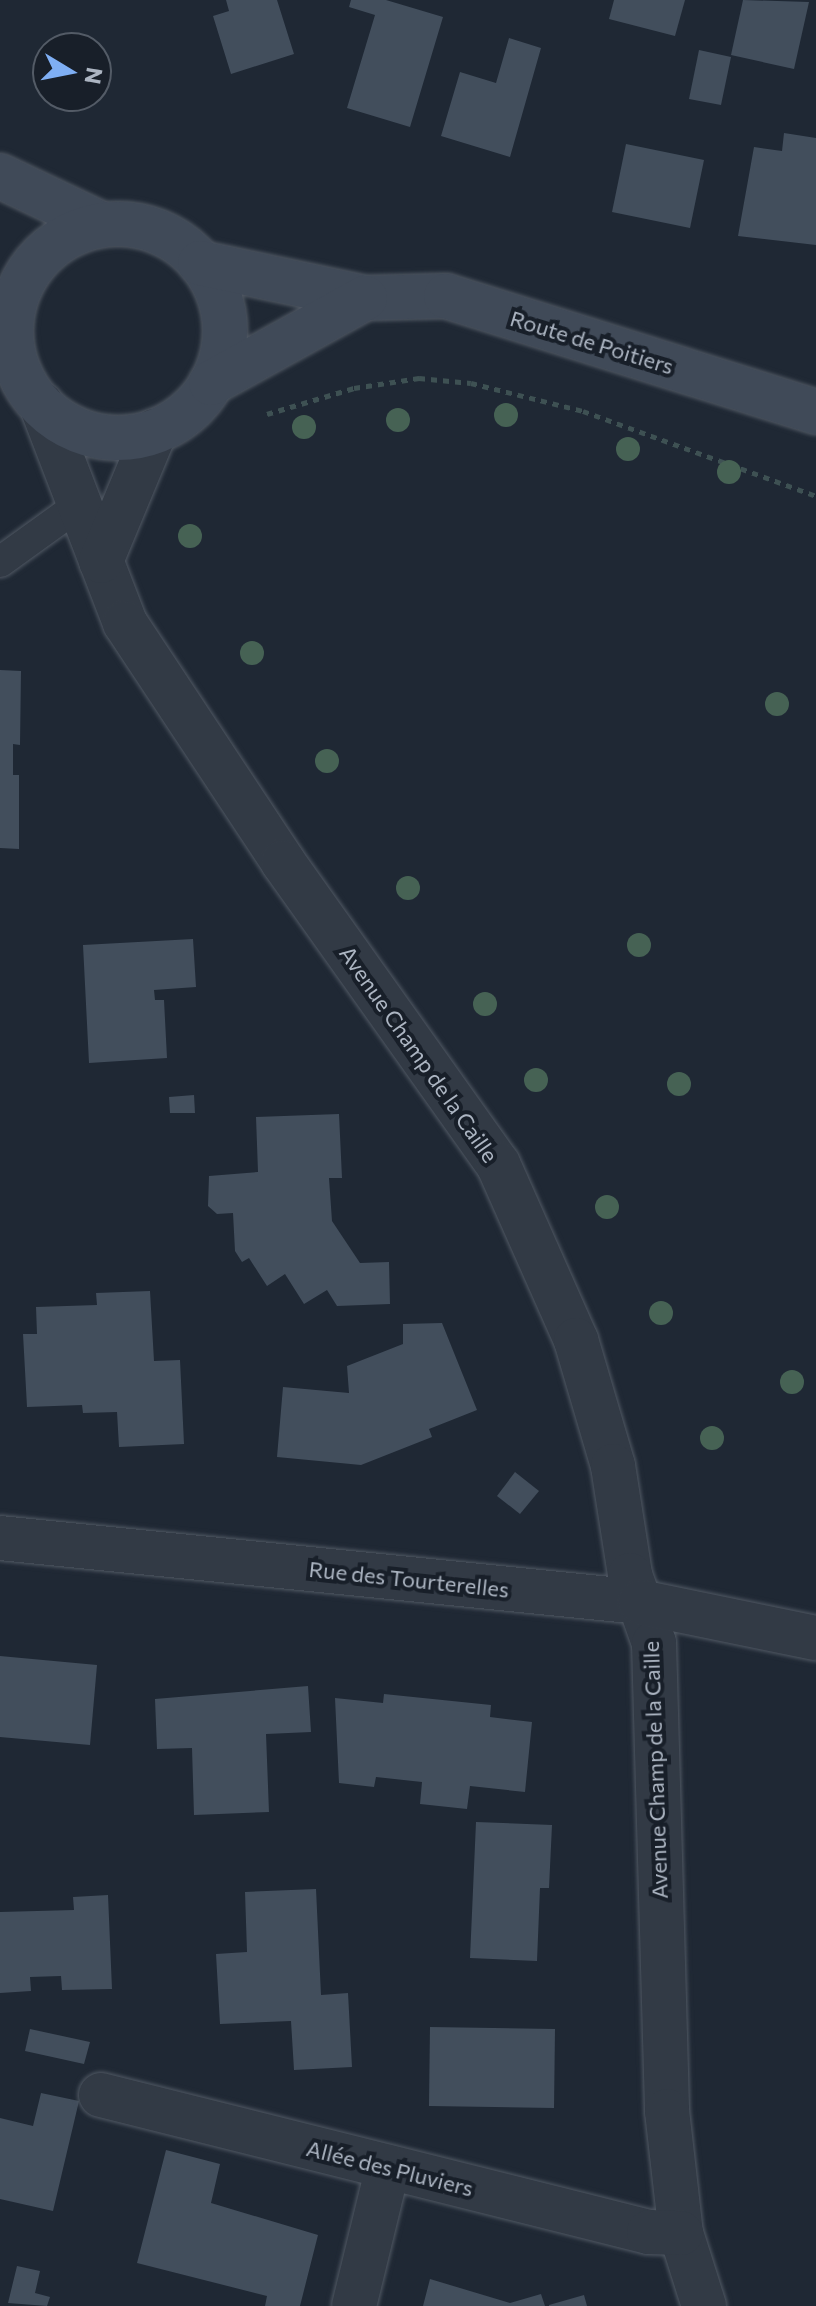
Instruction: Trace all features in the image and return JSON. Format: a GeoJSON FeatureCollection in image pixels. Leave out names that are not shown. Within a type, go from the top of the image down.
{"type":"FeatureCollection","features":[{"type":"Feature","properties":{"kind":"street"},"geometry":{"type":"LineString","coordinates":[[0,176],[101,224],[145,226],[185,246],[211,276],[225,314],[223,357],[205,397],[185,415],[138,438],[92,437],[55,418],[26,387],[12,349],[7,287],[63,238],[101,224]]}},
{"type":"Feature","properties":{"kind":"street","name":"Route de Poitiers"},"geometry":{"type":"LineString","coordinates":[[200,263],[365,298],[446,296],[816,412]]}},
{"type":"Feature","properties":{"kind":"street","name":"Route de Poitiers"},"geometry":{"type":"LineString","coordinates":[[211,383],[365,298]]}},
{"type":"Feature","properties":{"kind":"street","name":"Avenue Champ de la Caille"},"geometry":{"type":"LineString","coordinates":[[41,404],[125,623],[283,862],[498,1164],[576,1340],[613,1466],[630,1575],[654,1643],[667,2111],[681,2233],[704,2306]]}},
{"type":"Feature","properties":{"kind":"street"},"geometry":{"type":"LineString","coordinates":[[101,561],[155,431]]}},
{"type":"Feature","properties":{"kind":"street","name":"Rue des Tourterelles"},"geometry":{"type":"LineString","coordinates":[[0,1538],[640,1602],[816,1638]]}},
{"type":"Feature","properties":{"kind":"street","name":"Allée des Pluviers"},"geometry":{"type":"LineString","coordinates":[[101,2095],[649,2232],[681,2233]]}},
{"type":"Feature","properties":{"kind":"street"},"geometry":{"type":"LineString","coordinates":[[354,2306],[388,2167]]}},
{"type":"Feature","properties":{"kind":"lane"},"geometry":{"type":"LineString","coordinates":[[0,562],[79,505]]}},
{"type":"Feature","properties":{"kind":"path"},"geometry":{"type":"LineString","coordinates":[[258,417],[380,384],[419,378],[471,383],[583,411],[816,496]]}},
{"type":"Feature","properties":{"kind":"building"},"geometry":{"type":"Polygon","coordinates":[[[226,0],[277,0],[294,54],[231,74],[213,16],[229,11],[226,0]]]}},
{"type":"Feature","properties":{"kind":"building"},"geometry":{"type":"Polygon","coordinates":[[[351,0],[386,0],[443,17],[410,127],[347,108],[375,15],[349,7],[351,0]]]}},
{"type":"Feature","properties":{"kind":"building"},"geometry":{"type":"Polygon","coordinates":[[[614,0],[685,0],[675,36],[609,19],[614,0]]]}},
{"type":"Feature","properties":{"kind":"building"},"geometry":{"type":"Polygon","coordinates":[[[743,0],[809,2],[794,69],[731,55],[743,0]]]}},
{"type":"Feature","properties":{"kind":"building"},"geometry":{"type":"Polygon","coordinates":[[[509,38],[541,48],[510,157],[441,136],[460,72],[496,83],[509,38]]]}},
{"type":"Feature","properties":{"kind":"building"},"geometry":{"type":"Polygon","coordinates":[[[699,50],[731,57],[721,105],[689,99],[699,50]]]}},
{"type":"Feature","properties":{"kind":"building"},"geometry":{"type":"Polygon","coordinates":[[[784,133],[816,138],[816,245],[738,236],[754,147],[782,151],[784,133]]]}},
{"type":"Feature","properties":{"kind":"building"},"geometry":{"type":"Polygon","coordinates":[[[626,144],[704,160],[690,228],[612,212],[626,144]]]}},
{"type":"Feature","properties":{"kind":"building"},"geometry":{"type":"Polygon","coordinates":[[[0,670],[21,671],[20,745],[13,744],[13,775],[19,775],[19,849],[0,848],[0,670]]]}},
{"type":"Feature","properties":{"kind":"building"},"geometry":{"type":"Polygon","coordinates":[[[193,939],[196,987],[154,990],[155,1000],[164,1000],[167,1058],[89,1063],[83,945],[193,939]]]}},
{"type":"Feature","properties":{"kind":"building"},"geometry":{"type":"Polygon","coordinates":[[[194,1095],[195,1113],[170,1113],[169,1097],[194,1095]]]}},
{"type":"Feature","properties":{"kind":"building"},"geometry":{"type":"Polygon","coordinates":[[[339,1114],[342,1178],[329,1178],[332,1221],[360,1263],[389,1262],[390,1304],[337,1306],[327,1290],[304,1304],[285,1274],[267,1286],[249,1258],[242,1262],[235,1251],[233,1213],[217,1214],[208,1206],[209,1176],[258,1172],[256,1117],[339,1114]]]}},
{"type":"Feature","properties":{"kind":"building"},"geometry":{"type":"Polygon","coordinates":[[[150,1291],[154,1361],[180,1360],[184,1444],[119,1447],[117,1412],[83,1413],[82,1405],[27,1407],[23,1334],[37,1334],[36,1307],[97,1305],[96,1293],[150,1291]]]}},
{"type":"Feature","properties":{"kind":"building"},"geometry":{"type":"Polygon","coordinates":[[[442,1323],[477,1410],[429,1429],[432,1437],[361,1465],[277,1457],[283,1387],[349,1393],[347,1366],[403,1344],[403,1324],[442,1323]]]}},
{"type":"Feature","properties":{"kind":"building"},"geometry":{"type":"Polygon","coordinates":[[[515,1472],[539,1491],[520,1514],[497,1496],[515,1472]]]}},
{"type":"Feature","properties":{"kind":"building"},"geometry":{"type":"Polygon","coordinates":[[[0,1656],[97,1665],[90,1745],[0,1737],[0,1656]]]}},
{"type":"Feature","properties":{"kind":"building"},"geometry":{"type":"Polygon","coordinates":[[[308,1686],[311,1732],[266,1734],[269,1812],[194,1815],[192,1748],[157,1749],[155,1699],[308,1686]]]}},
{"type":"Feature","properties":{"kind":"building"},"geometry":{"type":"Polygon","coordinates":[[[384,1694],[491,1705],[490,1717],[532,1722],[525,1792],[470,1786],[467,1809],[420,1804],[422,1782],[376,1777],[374,1787],[339,1783],[335,1698],[383,1703],[384,1694]]]}},
{"type":"Feature","properties":{"kind":"building"},"geometry":{"type":"Polygon","coordinates":[[[476,1822],[552,1825],[549,1888],[540,1888],[537,1961],[470,1958],[476,1822]]]}},
{"type":"Feature","properties":{"kind":"building"},"geometry":{"type":"Polygon","coordinates":[[[316,1889],[321,1995],[348,1993],[352,2067],[294,2070],[291,2021],[220,2024],[216,1954],[247,1952],[245,1892],[316,1889]]]}},
{"type":"Feature","properties":{"kind":"building"},"geometry":{"type":"Polygon","coordinates":[[[108,1895],[112,1989],[62,1990],[61,1976],[30,1977],[31,1991],[0,1993],[0,1912],[74,1910],[73,1897],[108,1895]]]}},
{"type":"Feature","properties":{"kind":"building"},"geometry":{"type":"Polygon","coordinates":[[[430,2027],[555,2029],[554,2108],[429,2106],[430,2027]]]}},
{"type":"Feature","properties":{"kind":"building"},"geometry":{"type":"Polygon","coordinates":[[[30,2029],[90,2042],[84,2064],[25,2051],[30,2029]]]}},
{"type":"Feature","properties":{"kind":"building"},"geometry":{"type":"Polygon","coordinates":[[[41,2093],[79,2101],[53,2211],[0,2199],[0,2118],[33,2126],[41,2093]]]}},
{"type":"Feature","properties":{"kind":"building"},"geometry":{"type":"Polygon","coordinates":[[[166,2150],[220,2164],[211,2203],[318,2235],[300,2306],[265,2306],[267,2296],[137,2263],[166,2150]]]}},
{"type":"Feature","properties":{"kind":"building"},"geometry":{"type":"Polygon","coordinates":[[[17,2266],[40,2271],[35,2293],[50,2297],[47,2306],[8,2303],[17,2266]]]}},
{"type":"Feature","properties":{"kind":"building"},"geometry":{"type":"Polygon","coordinates":[[[430,2279],[510,2303],[541,2294],[545,2306],[423,2306],[430,2279]]]}},
{"type":"Feature","properties":{"kind":"building"},"geometry":{"type":"Polygon","coordinates":[[[584,2295],[587,2306],[549,2306],[549,2305],[584,2295]]]}}]}
